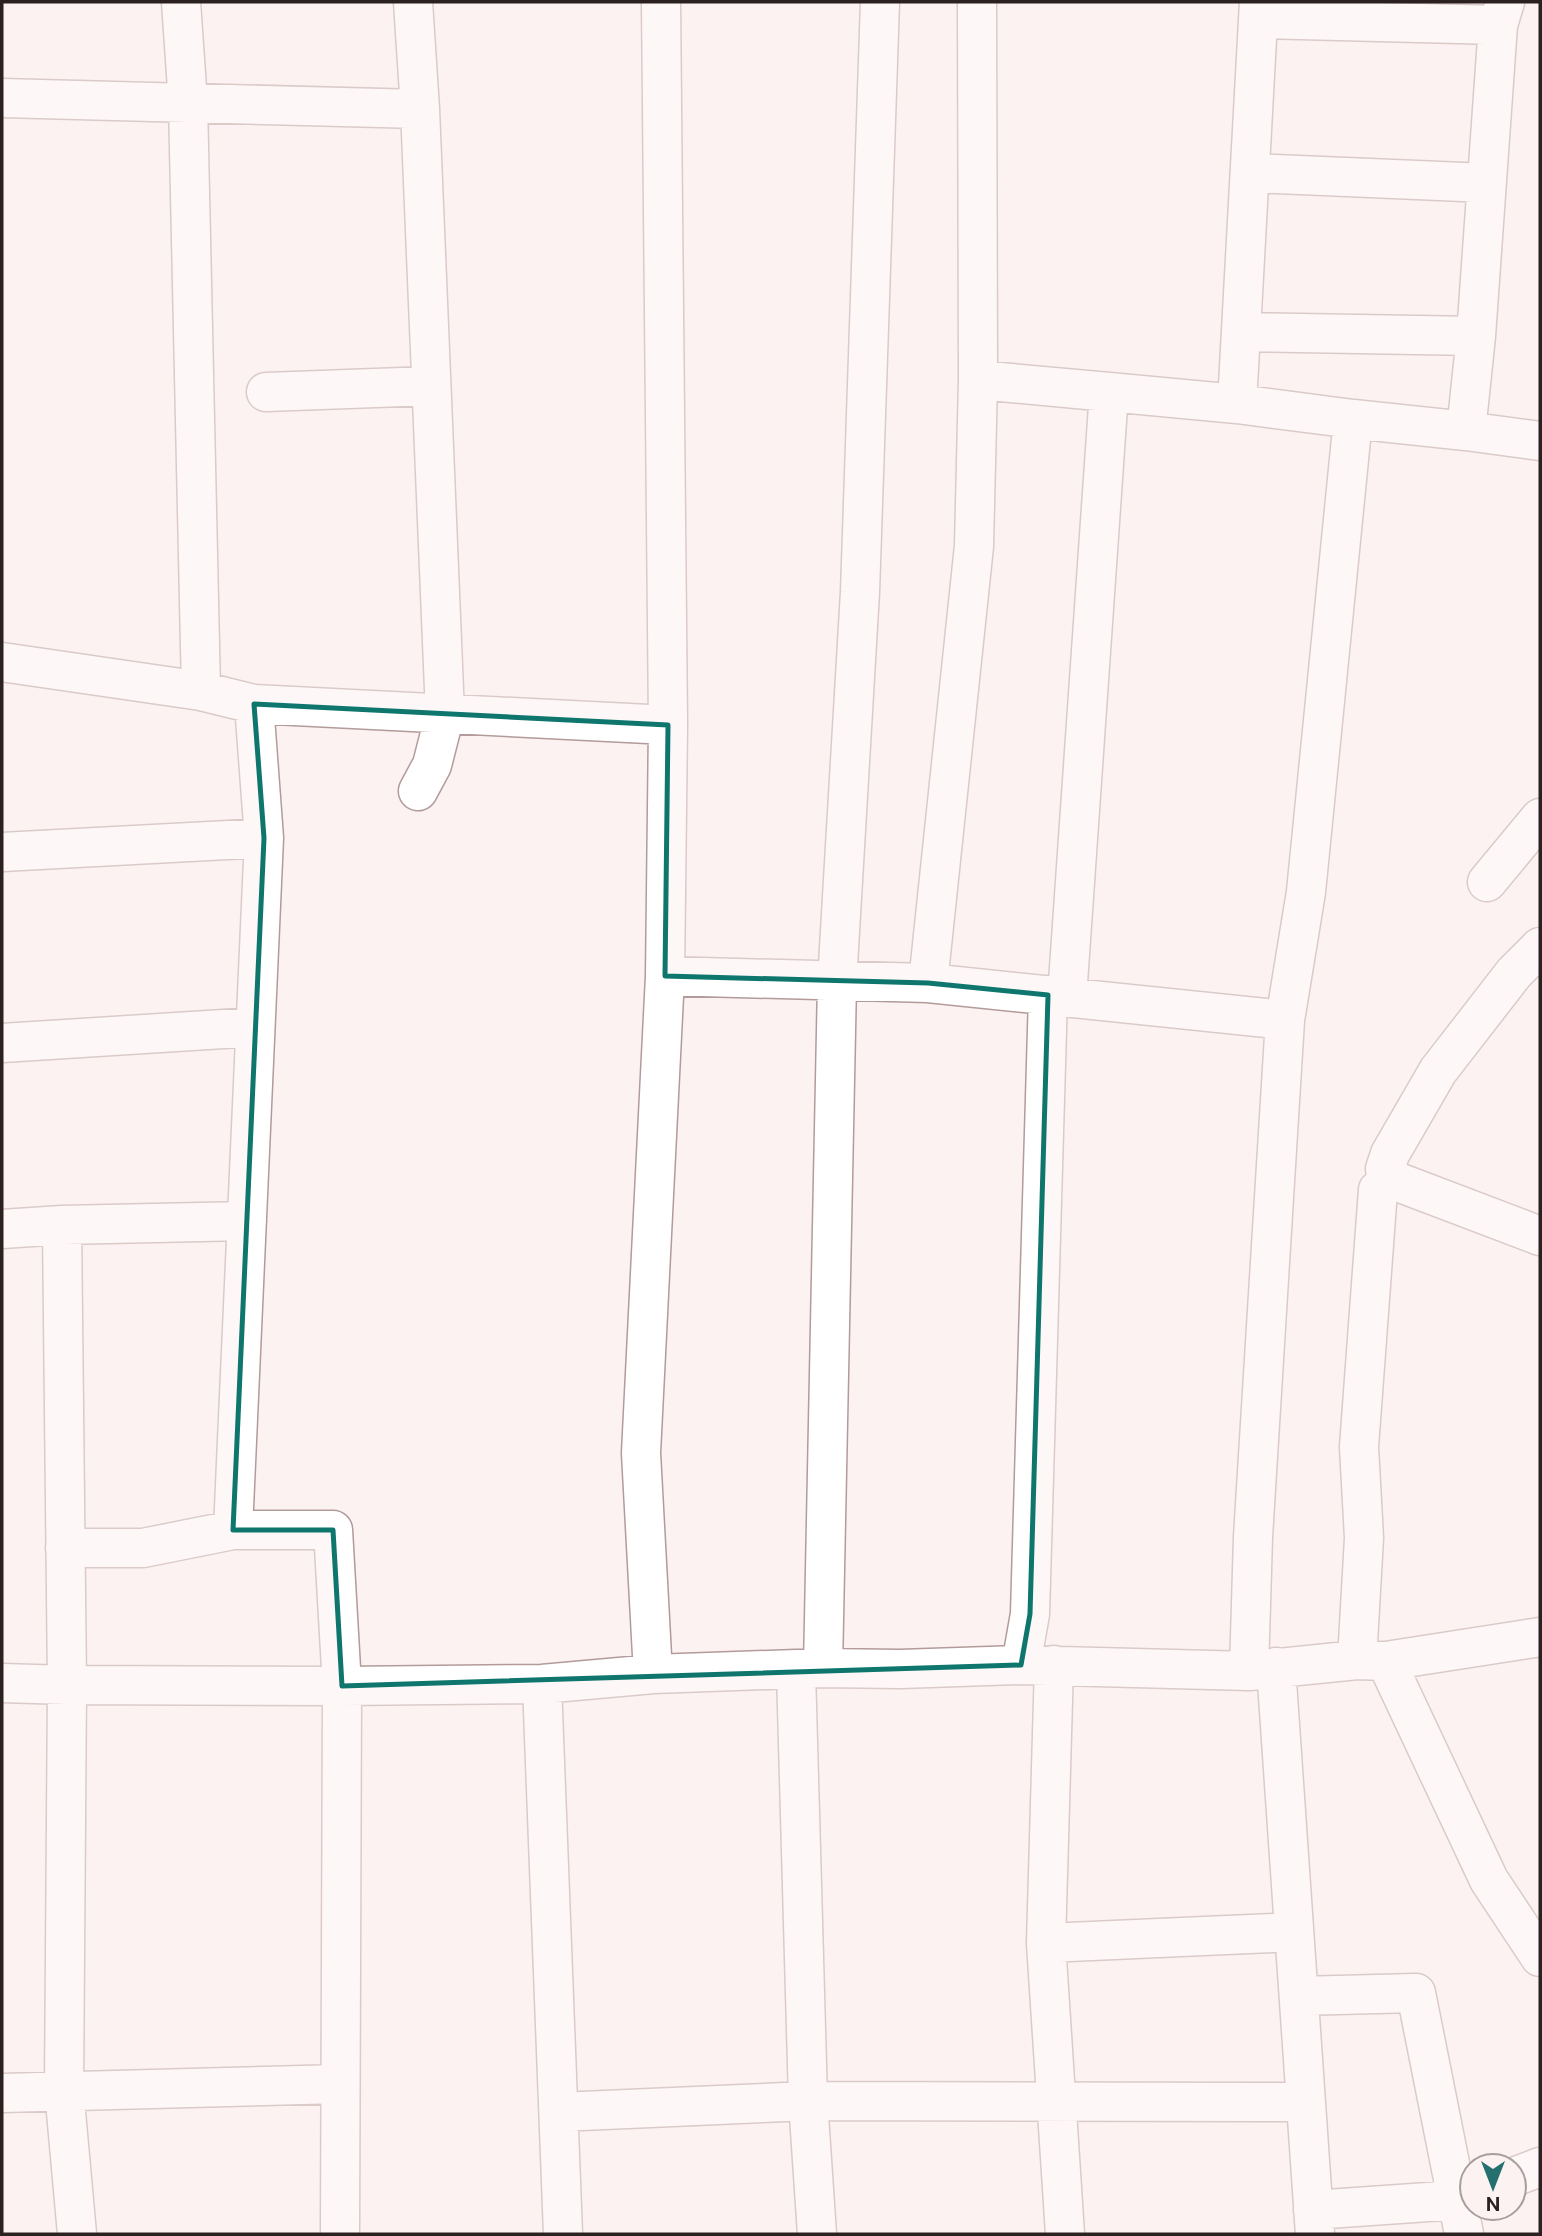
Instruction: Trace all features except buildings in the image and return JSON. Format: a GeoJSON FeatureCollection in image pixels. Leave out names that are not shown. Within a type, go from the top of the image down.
{"type":"FeatureCollection","features":[{"type":"Feature","properties":{"kind":"street"},"geometry":{"type":"LineString","coordinates":[[181,2],[188,103],[201,691]]}},
{"type":"Feature","properties":{"kind":"street"},"geometry":{"type":"LineString","coordinates":[[413,2],[445,714],[432,765],[418,791]]}},
{"type":"Feature","properties":{"kind":"street"},"geometry":{"type":"LineString","coordinates":[[653,1674],[641,1453],[665,976],[668,725],[661,2]]}},
{"type":"Feature","properties":{"kind":"street"},"geometry":{"type":"LineString","coordinates":[[817,2234],[808,2101],[810,1669],[837,982],[860,592],[880,2]]}},
{"type":"Feature","properties":{"kind":"street"},"geometry":{"type":"LineString","coordinates":[[928,983],[974,547],[978,380],[977,2]]}},
{"type":"Feature","properties":{"kind":"street"},"geometry":{"type":"LineString","coordinates":[[1237,404],[1259,11],[1502,13],[1466,430]]}},
{"type":"Feature","properties":{"kind":"street"},"geometry":{"type":"LineString","coordinates":[[2,98],[419,109]]}},
{"type":"Feature","properties":{"kind":"street"},"geometry":{"type":"LineString","coordinates":[[1250,173],[1487,183]]}},
{"type":"Feature","properties":{"kind":"street"},"geometry":{"type":"LineString","coordinates":[[1242,332],[1476,336]]}},
{"type":"Feature","properties":{"kind":"street"},"geometry":{"type":"LineString","coordinates":[[978,380],[1237,404],[1540,441]]}},
{"type":"Feature","properties":{"kind":"street"},"geometry":{"type":"LineString","coordinates":[[266,392],[430,387]]}},
{"type":"Feature","properties":{"kind":"street"},"geometry":{"type":"LineString","coordinates":[[1065,2234],[1046,1942],[1038,1665],[1030,1614],[1058,996],[1109,392]]}},
{"type":"Feature","properties":{"kind":"street"},"geometry":{"type":"LineString","coordinates":[[1353,419],[1306,892],[1285,1020],[1253,1536],[1263,1669],[1294,1932],[1314,2222],[1458,2210]]}},
{"type":"Feature","properties":{"kind":"street"},"geometry":{"type":"LineString","coordinates":[[2,662],[201,691],[254,704],[668,725]]}},
{"type":"Feature","properties":{"kind":"street"},"geometry":{"type":"LineString","coordinates":[[233,1530],[264,838],[254,704]]}},
{"type":"Feature","properties":{"kind":"street"},"geometry":{"type":"LineString","coordinates":[[1487,882],[1540,818]]}},
{"type":"Feature","properties":{"kind":"street"},"geometry":{"type":"LineString","coordinates":[[2,852],[264,838]]}},
{"type":"Feature","properties":{"kind":"street"},"geometry":{"type":"LineString","coordinates":[[1387,1183],[1385,1169],[1390,1154],[1438,1071],[1514,973],[1540,947]]}},
{"type":"Feature","properties":{"kind":"street"},"geometry":{"type":"LineString","coordinates":[[665,976],[928,983],[1285,1020]]}},
{"type":"Feature","properties":{"kind":"street"},"geometry":{"type":"LineString","coordinates":[[2,1043],[255,1027]]}},
{"type":"Feature","properties":{"kind":"street"},"geometry":{"type":"LineString","coordinates":[[1536,1945],[1489,1880],[1372,1661],[1359,1447],[1378,1190],[1387,1183],[1398,1182],[1540,1236]]}},
{"type":"Feature","properties":{"kind":"street"},"geometry":{"type":"LineString","coordinates":[[2,1229],[247,1220]]}},
{"type":"Feature","properties":{"kind":"street"},"geometry":{"type":"LineString","coordinates":[[62,1225],[67,1685],[64,2090],[76,2234]]}},
{"type":"Feature","properties":{"kind":"street"},"geometry":{"type":"LineString","coordinates":[[65,1548],[143,1548],[233,1530],[333,1530],[342,1686],[340,2234]]}},
{"type":"Feature","properties":{"kind":"street"},"geometry":{"type":"LineString","coordinates":[[2,1682],[67,1685],[542,1684],[653,1674],[810,1669],[1038,1665],[1263,1669],[1372,1661],[1540,1637]]}},
{"type":"Feature","properties":{"kind":"street"},"geometry":{"type":"LineString","coordinates":[[542,1684],[563,2234]]}},
{"type":"Feature","properties":{"kind":"street"},"geometry":{"type":"LineString","coordinates":[[1046,1942],[1294,1932]]}},
{"type":"Feature","properties":{"kind":"street"},"geometry":{"type":"LineString","coordinates":[[1298,1996],[1416,1993],[1458,2182]]}},
{"type":"Feature","properties":{"kind":"street"},"geometry":{"type":"LineString","coordinates":[[2,2093],[340,2084]]}},
{"type":"Feature","properties":{"kind":"street"},"geometry":{"type":"LineString","coordinates":[[559,2112],[808,2101],[1306,2102]]}},
{"type":"Feature","properties":{"kind":"highlighted area"},"geometry":{"type":"Polygon","coordinates":[[[254,704],[668,725],[665,976],[928,983],[1048,995],[1030,1614],[1021,1665],[342,1686],[333,1530],[233,1530],[264,838],[254,704]]]}}]}
